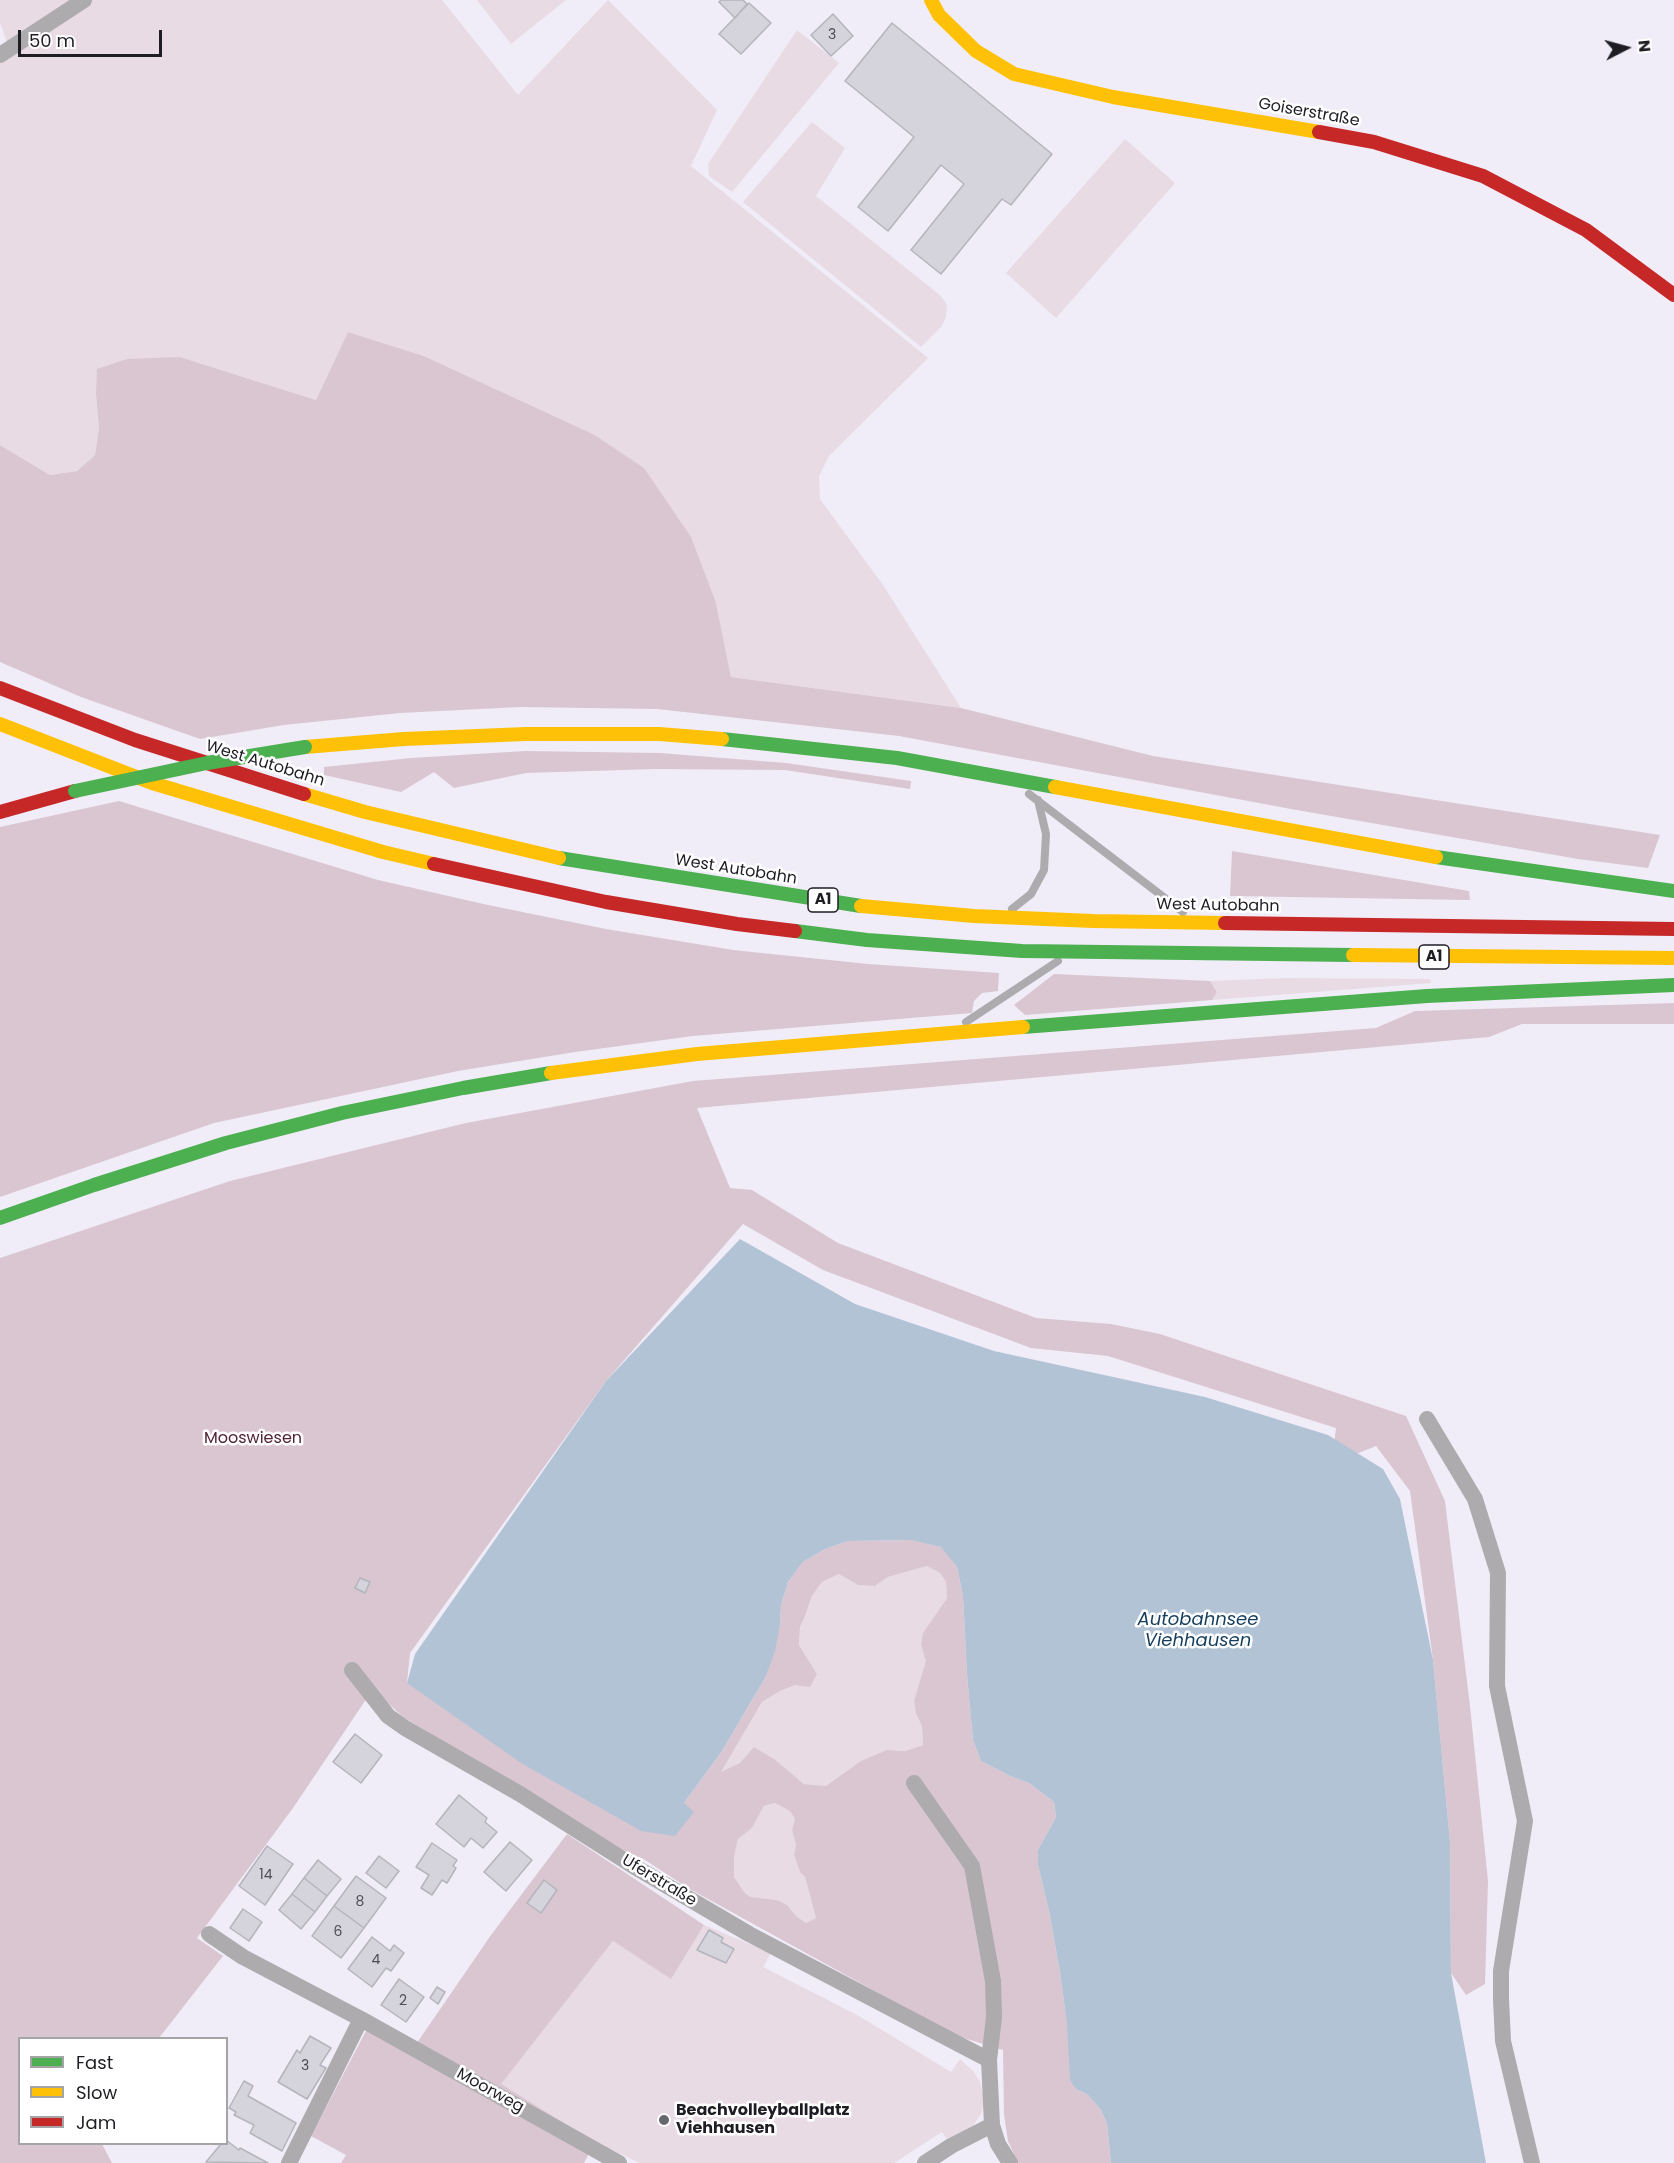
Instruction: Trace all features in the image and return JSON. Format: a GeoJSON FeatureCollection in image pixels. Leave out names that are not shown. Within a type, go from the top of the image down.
{"type":"FeatureCollection","features":[{"type":"Feature","properties":{"kind":"main road","name":"Goiserstraße"},"geometry":{"type":"LineString","coordinates":[[931,0],[939,15],[976,51],[1014,74],[1113,97],[1240,117],[1374,142],[1483,176],[1586,230],[1674,295]]}},
{"type":"Feature","properties":{"kind":"main road","name":"West Autobahn"},"geometry":{"type":"LineString","coordinates":[[0,688],[135,740],[365,812],[501,845],[614,868],[855,905],[1094,921],[1674,929]]}},
{"type":"Feature","properties":{"kind":"main road","name":"A1"},"geometry":{"type":"LineString","coordinates":[[0,724],[152,783],[383,852],[487,878],[606,902],[737,924],[867,940],[1022,951],[1674,958]]}},
{"type":"Feature","properties":{"kind":"main road"},"geometry":{"type":"LineString","coordinates":[[0,812],[75,791],[207,763],[304,747],[404,739],[504,735],[659,734],[897,758],[1010,781],[1446,859],[1674,891]]}},
{"type":"Feature","properties":{"kind":"main road"},"geometry":{"type":"LineString","coordinates":[[0,1218],[226,1143],[342,1113],[463,1088],[578,1069],[697,1054],[1427,996],[1674,985]]}},
{"type":"Feature","properties":{"kind":"street"},"geometry":{"type":"LineString","coordinates":[[0,55],[84,0]]}},
{"type":"Feature","properties":{"kind":"street"},"geometry":{"type":"LineString","coordinates":[[1427,1419],[1475,1499],[1498,1574],[1497,1686],[1525,1821],[1501,1971],[1501,2010],[1503,2041],[1532,2163]]}},
{"type":"Feature","properties":{"kind":"street","name":"Uferstraße"},"geometry":{"type":"LineString","coordinates":[[352,1670],[388,1716],[405,1728],[520,1794],[635,1867],[749,1934],[989,2060]]}},
{"type":"Feature","properties":{"kind":"street"},"geometry":{"type":"LineString","coordinates":[[914,1783],[972,1866],[993,1981],[994,2018],[989,2060],[992,2125],[998,2144],[1010,2163]]}},
{"type":"Feature","properties":{"kind":"street","name":"Moorweg"},"geometry":{"type":"LineString","coordinates":[[209,1934],[243,1957],[361,2019],[620,2163]]}},
{"type":"Feature","properties":{"kind":"street"},"geometry":{"type":"LineString","coordinates":[[289,2163],[361,2019]]}},
{"type":"Feature","properties":{"kind":"street"},"geometry":{"type":"LineString","coordinates":[[925,2163],[951,2146],[992,2125]]}},
{"type":"Feature","properties":{"kind":"lane"},"geometry":{"type":"LineString","coordinates":[[1010,781],[1038,800],[1195,922]]}},
{"type":"Feature","properties":{"kind":"lane"},"geometry":{"type":"LineString","coordinates":[[994,916],[1010,911],[1031,894],[1044,870],[1046,834],[1038,800]]}},
{"type":"Feature","properties":{"kind":"lane"},"geometry":{"type":"LineString","coordinates":[[948,1033],[1072,952]]}},
{"type":"Feature","properties":{"kind":"shaded area"},"geometry":{"type":"Polygon","coordinates":[[[0,0],[442,0],[518,95],[608,0],[717,110],[691,166],[928,358],[829,456],[819,476],[820,499],[883,585],[961,708],[731,677],[716,603],[644,468],[595,435],[424,356],[348,332],[316,400],[180,357],[96,395],[99,428],[95,455],[77,471],[50,475],[0,445],[0,46],[7,42],[0,23],[0,0]]]}},
{"type":"Feature","properties":{"kind":"shaded area"},"geometry":{"type":"Polygon","coordinates":[[[477,0],[566,0],[511,44],[477,0]]]}},
{"type":"Feature","properties":{"kind":"shaded area"},"geometry":{"type":"Polygon","coordinates":[[[797,30],[839,63],[732,192],[709,176],[708,164],[797,30]]]}},
{"type":"Feature","properties":{"kind":"shaded area"},"geometry":{"type":"Polygon","coordinates":[[[812,122],[845,148],[816,196],[941,296],[947,305],[946,317],[941,327],[921,347],[743,202],[812,122]]]}},
{"type":"Feature","properties":{"kind":"shaded area"},"geometry":{"type":"Polygon","coordinates":[[[1125,139],[1175,183],[1056,318],[1006,273],[1125,139]]]}},
{"type":"Feature","properties":{"kind":"shaded area"},"geometry":{"type":"Polygon","coordinates":[[[1285,978],[1430,979],[1431,983],[1212,1000],[1217,992],[1210,981],[1285,978]]]}},
{"type":"Feature","properties":{"kind":"shaded area"},"geometry":{"type":"Polygon","coordinates":[[[927,1566],[940,1573],[946,1582],[947,1598],[932,1620],[921,1645],[927,1661],[914,1701],[916,1714],[922,1726],[923,1745],[905,1751],[896,1750],[843,1775],[826,1786],[805,1784],[791,1775],[740,1763],[720,1773],[762,1702],[817,1674],[799,1645],[800,1627],[812,1596],[822,1582],[839,1574],[858,1585],[875,1586],[888,1577],[927,1566]]]}},
{"type":"Feature","properties":{"kind":"shaded area"},"geometry":{"type":"Polygon","coordinates":[[[776,1803],[790,1811],[795,1819],[792,1830],[796,1845],[794,1855],[800,1872],[805,1877],[816,1918],[806,1923],[787,1905],[777,1900],[751,1897],[745,1893],[734,1877],[734,1857],[738,1839],[752,1828],[764,1806],[776,1803]]]}},
{"type":"Feature","properties":{"kind":"shaded area"},"geometry":{"type":"Polygon","coordinates":[[[704,1925],[771,1953],[763,1967],[859,2016],[951,2072],[960,2059],[974,2072],[980,2082],[984,2099],[982,2112],[973,2126],[949,2142],[942,2132],[894,2163],[640,2163],[595,2142],[500,2084],[613,1941],[671,1978],[704,1925]]]}},
{"type":"Feature","properties":{"kind":"green space"},"geometry":{"type":"Polygon","coordinates":[[[348,332],[424,356],[595,435],[644,468],[691,537],[716,603],[731,677],[961,708],[1153,756],[1660,835],[1648,868],[1578,859],[1291,809],[899,736],[657,709],[520,707],[400,713],[284,725],[200,739],[81,697],[0,662],[0,445],[50,475],[77,471],[95,455],[99,428],[96,395],[97,369],[127,359],[180,357],[316,400],[348,332]]]}},
{"type":"Feature","properties":{"kind":"green space"},"geometry":{"type":"Polygon","coordinates":[[[525,751],[660,753],[786,763],[911,781],[910,789],[785,770],[656,769],[526,773],[454,788],[434,772],[401,792],[324,775],[324,767],[411,758],[525,751]]]}},
{"type":"Feature","properties":{"kind":"green space"},"geometry":{"type":"Polygon","coordinates":[[[119,801],[378,880],[488,905],[606,929],[733,950],[868,964],[999,973],[998,991],[982,993],[974,1001],[972,1013],[693,1036],[458,1071],[214,1123],[0,1197],[0,827],[119,801]]]}},
{"type":"Feature","properties":{"kind":"green space"},"geometry":{"type":"Polygon","coordinates":[[[1232,851],[1469,891],[1470,900],[1230,896],[1232,851]]]}},
{"type":"Feature","properties":{"kind":"green space"},"geometry":{"type":"Polygon","coordinates":[[[1054,974],[1210,981],[1217,992],[1212,1000],[1025,1015],[1014,1005],[1054,974]]]}},
{"type":"Feature","properties":{"kind":"green space","name":"Mooswiesen"},"geometry":{"type":"Polygon","coordinates":[[[1674,1003],[1674,1024],[1522,1024],[1489,1037],[697,1108],[730,1188],[752,1190],[838,1243],[1036,1318],[1111,1324],[1160,1334],[1406,1416],[1445,1501],[1488,1881],[1485,1984],[1466,1995],[1451,1973],[1450,1842],[1433,1660],[1410,1491],[1376,1446],[1341,1460],[1334,1445],[1336,1428],[1108,1356],[1031,1348],[823,1270],[743,1224],[606,1381],[410,1653],[407,1683],[684,1803],[722,1751],[765,1678],[780,1625],[781,1605],[788,1582],[803,1562],[825,1549],[848,1541],[912,1540],[942,1547],[957,1567],[963,1596],[973,1740],[981,1761],[1029,1783],[1054,1802],[1056,1817],[1038,1850],[1038,1865],[1060,1972],[1076,2089],[1088,2095],[1101,2110],[1107,2124],[1111,2163],[1018,2163],[1008,2141],[1004,2115],[1003,2050],[967,2039],[942,2028],[688,1888],[645,1860],[606,1842],[403,1717],[376,1692],[365,1701],[293,1808],[197,1938],[223,1956],[160,2037],[18,2037],[18,2145],[103,2145],[112,2163],[0,2163],[0,1258],[230,1181],[466,1123],[693,1081],[1376,1028],[1415,1011],[1674,1003]],[[927,1566],[888,1577],[875,1586],[858,1585],[839,1574],[822,1582],[812,1596],[800,1627],[799,1645],[817,1674],[810,1687],[795,1685],[762,1702],[721,1772],[740,1763],[754,1747],[774,1759],[804,1784],[826,1786],[861,1761],[887,1750],[905,1751],[923,1745],[922,1726],[916,1714],[914,1701],[926,1661],[921,1645],[923,1633],[947,1598],[946,1582],[940,1573],[927,1566]],[[775,1803],[764,1806],[752,1828],[738,1839],[734,1857],[734,1877],[745,1893],[751,1897],[777,1900],[787,1905],[806,1923],[816,1918],[805,1877],[800,1872],[794,1855],[796,1845],[792,1830],[795,1819],[790,1811],[775,1803]]]}},
{"type":"Feature","properties":{"kind":"green space"},"geometry":{"type":"Polygon","coordinates":[[[567,1834],[704,1925],[671,1979],[613,1941],[501,2084],[595,2142],[584,2163],[341,2163],[346,2155],[311,2136],[367,2029],[410,2053],[491,1935],[567,1834]]]}},
{"type":"Feature","properties":{"kind":"water","name":"Autobahnsee Viehhausen"},"geometry":{"type":"Polygon","coordinates":[[[740,1239],[855,1304],[994,1351],[1205,1397],[1328,1435],[1383,1469],[1400,1499],[1433,1660],[1450,1842],[1451,1973],[1486,2163],[1111,2163],[1107,2124],[1101,2110],[1088,2095],[1076,2089],[1070,2080],[1067,2024],[1060,1972],[1038,1865],[1038,1850],[1056,1817],[1054,1802],[1029,1783],[981,1761],[973,1740],[963,1596],[957,1567],[941,1547],[911,1540],[848,1541],[825,1549],[803,1562],[788,1582],[781,1605],[775,1651],[765,1678],[722,1751],[684,1803],[694,1812],[675,1836],[641,1831],[521,1763],[407,1683],[415,1654],[606,1381],[740,1239]]]}},
{"type":"Feature","properties":{"kind":"building"},"geometry":{"type":"Polygon","coordinates":[[[721,0],[743,0],[747,4],[735,18],[719,2],[721,0]]]}},
{"type":"Feature","properties":{"kind":"building"},"geometry":{"type":"Polygon","coordinates":[[[749,3],[771,23],[741,54],[719,34],[749,3]]]}},
{"type":"Feature","properties":{"kind":"building"},"geometry":{"type":"Polygon","coordinates":[[[833,14],[853,36],[831,56],[811,35],[833,14]]]}},
{"type":"Feature","properties":{"kind":"building"},"geometry":{"type":"Polygon","coordinates":[[[892,23],[1052,154],[1011,205],[1002,199],[941,274],[911,250],[964,184],[941,165],[888,231],[858,207],[914,137],[845,81],[892,23]]]}},
{"type":"Feature","properties":{"kind":"building"},"geometry":{"type":"Polygon","coordinates":[[[360,1578],[370,1582],[365,1593],[355,1588],[360,1578]]]}},
{"type":"Feature","properties":{"kind":"building"},"geometry":{"type":"Polygon","coordinates":[[[355,1734],[382,1755],[361,1783],[333,1762],[355,1734]]]}},
{"type":"Feature","properties":{"kind":"building"},"geometry":{"type":"Polygon","coordinates":[[[459,1795],[487,1818],[485,1822],[497,1832],[483,1848],[471,1838],[464,1847],[436,1824],[459,1795]]]}},
{"type":"Feature","properties":{"kind":"building"},"geometry":{"type":"Polygon","coordinates":[[[510,1842],[532,1860],[506,1891],[484,1872],[510,1842]]]}},
{"type":"Feature","properties":{"kind":"building"},"geometry":{"type":"Polygon","coordinates":[[[432,1843],[457,1860],[453,1866],[456,1868],[447,1883],[442,1880],[432,1895],[421,1888],[429,1875],[416,1867],[432,1843]]]}},
{"type":"Feature","properties":{"kind":"building"},"geometry":{"type":"Polygon","coordinates":[[[267,1846],[293,1864],[265,1905],[239,1886],[267,1846]]]}},
{"type":"Feature","properties":{"kind":"building"},"geometry":{"type":"Polygon","coordinates":[[[379,1856],[399,1871],[386,1888],[366,1873],[379,1856]]]}},
{"type":"Feature","properties":{"kind":"building"},"geometry":{"type":"Polygon","coordinates":[[[318,1860],[341,1879],[327,1896],[304,1878],[318,1860]]]}},
{"type":"Feature","properties":{"kind":"building"},"geometry":{"type":"Polygon","coordinates":[[[356,1876],[386,1898],[364,1928],[334,1906],[356,1876]]]}},
{"type":"Feature","properties":{"kind":"building"},"geometry":{"type":"Polygon","coordinates":[[[304,1878],[327,1896],[315,1912],[292,1894],[304,1878]]]}},
{"type":"Feature","properties":{"kind":"building"},"geometry":{"type":"Polygon","coordinates":[[[544,1880],[557,1890],[541,1913],[527,1903],[544,1880]]]}},
{"type":"Feature","properties":{"kind":"building"},"geometry":{"type":"Polygon","coordinates":[[[292,1894],[315,1912],[301,1929],[279,1910],[292,1894]]]}},
{"type":"Feature","properties":{"kind":"building"},"geometry":{"type":"Polygon","coordinates":[[[334,1906],[364,1928],[341,1958],[312,1936],[334,1906]]]}},
{"type":"Feature","properties":{"kind":"building"},"geometry":{"type":"Polygon","coordinates":[[[243,1909],[262,1922],[249,1941],[230,1928],[243,1909]]]}},
{"type":"Feature","properties":{"kind":"building"},"geometry":{"type":"Polygon","coordinates":[[[709,1930],[723,1938],[721,1942],[734,1949],[726,1963],[697,1950],[709,1930]]]}},
{"type":"Feature","properties":{"kind":"building"},"geometry":{"type":"Polygon","coordinates":[[[372,1937],[390,1951],[394,1945],[404,1953],[391,1971],[386,1968],[372,1987],[348,1969],[372,1937]]]}},
{"type":"Feature","properties":{"kind":"building"},"geometry":{"type":"Polygon","coordinates":[[[399,1979],[424,1997],[406,2022],[381,2005],[399,1979]]]}},
{"type":"Feature","properties":{"kind":"building"},"geometry":{"type":"Polygon","coordinates":[[[437,1987],[445,1992],[438,2004],[430,1998],[437,1987]]]}},
{"type":"Feature","properties":{"kind":"building"},"geometry":{"type":"Polygon","coordinates":[[[310,2036],[331,2048],[320,2065],[326,2068],[307,2099],[278,2082],[297,2050],[300,2053],[310,2036]]]}},
{"type":"Feature","properties":{"kind":"building"},"geometry":{"type":"Polygon","coordinates":[[[244,2081],[253,2086],[248,2096],[296,2123],[282,2151],[250,2133],[254,2125],[234,2115],[236,2112],[229,2108],[244,2081]]]}},
{"type":"Feature","properties":{"kind":"building"},"geometry":{"type":"Polygon","coordinates":[[[228,2142],[239,2150],[240,2148],[268,2163],[206,2162],[220,2145],[228,2145],[228,2142]]]}},
{"type":"Feature","properties":{"kind":"traffic: fast"},"geometry":{"type":"LineString","coordinates":[[722,739],[897,758],[1055,787]]}},
{"type":"Feature","properties":{"kind":"traffic: fast"},"geometry":{"type":"LineString","coordinates":[[75,791],[207,763],[305,747]]}},
{"type":"Feature","properties":{"kind":"traffic: fast"},"geometry":{"type":"LineString","coordinates":[[1436,857],[1674,891]]}},
{"type":"Feature","properties":{"kind":"traffic: fast"},"geometry":{"type":"LineString","coordinates":[[559,858],[861,906]]}},
{"type":"Feature","properties":{"kind":"traffic: fast"},"geometry":{"type":"LineString","coordinates":[[795,931],[867,940],[1022,951],[1353,955]]}},
{"type":"Feature","properties":{"kind":"traffic: fast"},"geometry":{"type":"LineString","coordinates":[[1023,1027],[1427,996],[1674,985]]}},
{"type":"Feature","properties":{"kind":"traffic: fast"},"geometry":{"type":"LineString","coordinates":[[0,1218],[226,1143],[342,1113],[463,1088],[551,1073]]}},
{"type":"Feature","properties":{"kind":"traffic: slow"},"geometry":{"type":"LineString","coordinates":[[931,0],[939,15],[976,51],[1014,74],[1113,97],[1319,132]]}},
{"type":"Feature","properties":{"kind":"traffic: slow"},"geometry":{"type":"LineString","coordinates":[[0,724],[152,783],[383,852],[434,864]]}},
{"type":"Feature","properties":{"kind":"traffic: slow"},"geometry":{"type":"LineString","coordinates":[[305,747],[404,739],[526,734],[659,734],[722,739]]}},
{"type":"Feature","properties":{"kind":"traffic: slow"},"geometry":{"type":"LineString","coordinates":[[1055,787],[1436,857]]}},
{"type":"Feature","properties":{"kind":"traffic: slow"},"geometry":{"type":"LineString","coordinates":[[304,794],[365,812],[559,858]]}},
{"type":"Feature","properties":{"kind":"traffic: slow"},"geometry":{"type":"LineString","coordinates":[[861,906],[974,916],[1225,923]]}},
{"type":"Feature","properties":{"kind":"traffic: slow"},"geometry":{"type":"LineString","coordinates":[[1353,955],[1674,958]]}},
{"type":"Feature","properties":{"kind":"traffic: slow"},"geometry":{"type":"LineString","coordinates":[[551,1073],[697,1054],[1023,1027]]}},
{"type":"Feature","properties":{"kind":"traffic: jam"},"geometry":{"type":"LineString","coordinates":[[1319,132],[1374,142],[1483,176],[1586,230],[1674,295]]}},
{"type":"Feature","properties":{"kind":"traffic: jam"},"geometry":{"type":"LineString","coordinates":[[0,688],[135,740],[304,794]]}},
{"type":"Feature","properties":{"kind":"traffic: jam"},"geometry":{"type":"LineString","coordinates":[[0,812],[75,791]]}},
{"type":"Feature","properties":{"kind":"traffic: jam"},"geometry":{"type":"LineString","coordinates":[[434,864],[606,902],[737,924],[795,931]]}},
{"type":"Feature","properties":{"kind":"traffic: jam"},"geometry":{"type":"LineString","coordinates":[[1225,923],[1674,929]]}},
{"type":"Feature","properties":{"kind":"place","name":"Beachvolleyballplatz Viehhausen"},"geometry":{"type":"Point","coordinates":[664,2120]}}]}
